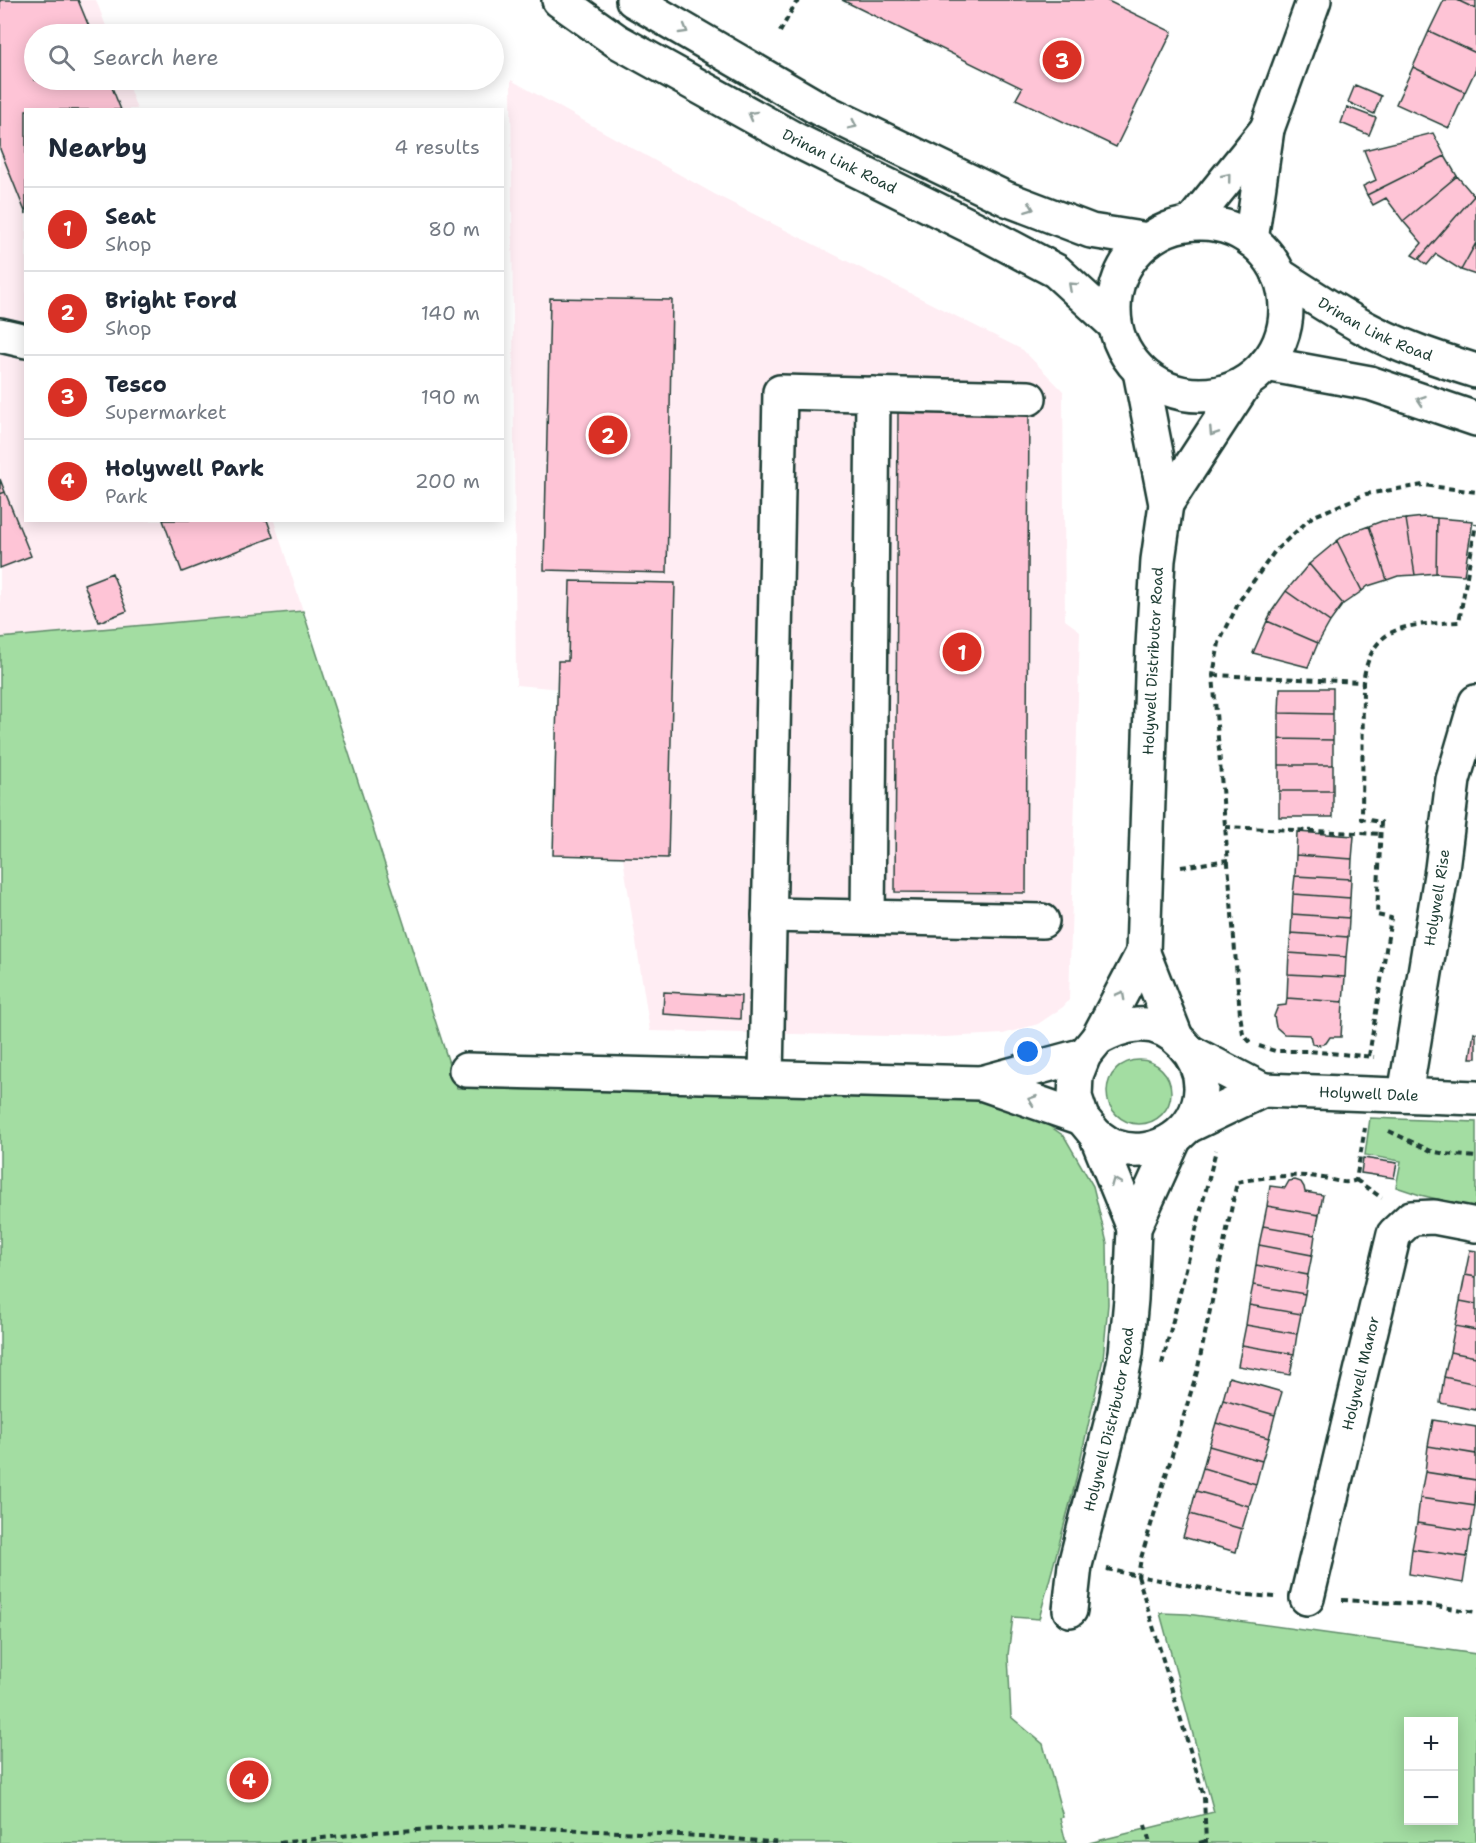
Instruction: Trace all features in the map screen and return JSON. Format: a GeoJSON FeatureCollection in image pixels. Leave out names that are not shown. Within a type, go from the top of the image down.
{"type":"FeatureCollection","features":[{"type":"Feature","properties":{"kind":"street","name":"Drinan Link Road"},"geometry":{"type":"LineString","coordinates":[[559,0],[617,40],[794,139],[1056,271],[1115,325]]}},
{"type":"Feature","properties":{"kind":"street"},"geometry":{"type":"LineString","coordinates":[[633,0],[820,109],[1006,199],[1090,231],[1148,240]]}},
{"type":"Feature","properties":{"kind":"street"},"geometry":{"type":"LineString","coordinates":[[1251,240],[1267,129],[1314,0]]}},
{"type":"Feature","properties":{"kind":"street"},"geometry":{"type":"LineString","coordinates":[[1191,223],[1267,129]]}},
{"type":"Feature","properties":{"kind":"street"},"geometry":{"type":"LineString","coordinates":[[1166,504],[1255,374],[1279,345],[1286,322],[1286,298],[1279,275],[1268,255],[1251,240],[1231,228],[1213,223],[1191,223],[1167,229],[1148,240],[1131,256],[1119,278],[1114,301],[1115,325],[1124,350],[1140,371],[1162,387],[1190,395],[1218,394],[1255,374],[1370,383],[1476,420]]}},
{"type":"Feature","properties":{"kind":"street","name":"Drinan Link Road"},"geometry":{"type":"LineString","coordinates":[[1279,275],[1321,303],[1365,328],[1411,349],[1476,371]]}},
{"type":"Feature","properties":{"kind":"street"},"geometry":{"type":"LineString","coordinates":[[0,335],[24,341]]}},
{"type":"Feature","properties":{"kind":"street","name":"Holywell Distributor Road"},"geometry":{"type":"LineString","coordinates":[[1070,1610],[1075,1565],[1116,1404],[1126,1353],[1134,1228],[1181,1133],[1198,1109],[1201,1089],[1198,1069],[1183,1044],[1143,952],[1153,646],[1158,560],[1166,504],[1140,371]]}},
{"type":"Feature","properties":{"kind":"street"},"geometry":{"type":"LineString","coordinates":[[765,1077],[780,392],[1029,398]]}},
{"type":"Feature","properties":{"kind":"street"},"geometry":{"type":"LineString","coordinates":[[868,917],[873,394]]}},
{"type":"Feature","properties":{"kind":"street","name":"Holywell Rise"},"geometry":{"type":"LineString","coordinates":[[1405,1095],[1442,869],[1453,780],[1476,702]]}},
{"type":"Feature","properties":{"kind":"street"},"geometry":{"type":"LineString","coordinates":[[769,915],[1042,921]]}},
{"type":"Feature","properties":{"kind":"street","name":"Holywell Distributor Road"},"geometry":{"type":"LineString","coordinates":[[1134,1228],[1075,1097],[1076,1075],[1143,952]]}},
{"type":"Feature","properties":{"kind":"street"},"geometry":{"type":"LineString","coordinates":[[466,1070],[981,1083],[1091,1046],[1117,1028],[1139,1024],[1159,1028],[1183,1044]]}},
{"type":"Feature","properties":{"kind":"street","name":"Holywell Dale"},"geometry":{"type":"LineString","coordinates":[[1183,1044],[1263,1090],[1476,1098]]}},
{"type":"Feature","properties":{"kind":"street"},"geometry":{"type":"LineString","coordinates":[[981,1083],[1089,1127],[1114,1147],[1136,1151],[1156,1149],[1181,1133]]}},
{"type":"Feature","properties":{"kind":"street","name":"Holywell Dale"},"geometry":{"type":"LineString","coordinates":[[1181,1133],[1263,1090]]}},
{"type":"Feature","properties":{"kind":"street","name":"Holywell Manor"},"geometry":{"type":"LineString","coordinates":[[1307,1598],[1394,1234],[1411,1218],[1434,1217],[1476,1225]]}},
{"type":"Feature","properties":{"kind":"path"},"geometry":{"type":"LineString","coordinates":[[780,32],[795,4],[800,0]]}},
{"type":"Feature","properties":{"kind":"path"},"geometry":{"type":"LineString","coordinates":[[1410,1060],[1308,1051],[1275,1051],[1251,1044],[1243,1034],[1213,675],[1219,643],[1240,600],[1275,551],[1312,517],[1366,494],[1422,485],[1476,492]]}},
{"type":"Feature","properties":{"kind":"path"},"geometry":{"type":"LineString","coordinates":[[1369,1056],[1391,918],[1377,915],[1381,822],[1362,819],[1363,682],[1366,661],[1380,639],[1411,625],[1459,622],[1476,524]]}},
{"type":"Feature","properties":{"kind":"path"},"geometry":{"type":"LineString","coordinates":[[1213,675],[1363,682]]}},
{"type":"Feature","properties":{"kind":"path"},"geometry":{"type":"LineString","coordinates":[[1225,826],[1381,834]]}},
{"type":"Feature","properties":{"kind":"path"},"geometry":{"type":"LineString","coordinates":[[1145,873],[1228,860]]}},
{"type":"Feature","properties":{"kind":"path"},"geometry":{"type":"LineString","coordinates":[[1199,1843],[1206,1842],[1204,1797],[1138,1576],[1141,1558],[1197,1372],[1237,1182],[1266,1177],[1313,1177],[1349,1183],[1356,1180],[1365,1125],[1372,1126]]}},
{"type":"Feature","properties":{"kind":"path"},"geometry":{"type":"LineString","coordinates":[[1385,1129],[1431,1151],[1476,1157]]}},
{"type":"Feature","properties":{"kind":"path"},"geometry":{"type":"LineString","coordinates":[[1160,1372],[1217,1150]]}},
{"type":"Feature","properties":{"kind":"path"},"geometry":{"type":"LineString","coordinates":[[1112,1570],[1234,1594],[1430,1605],[1476,1612]]}},
{"type":"Feature","properties":{"kind":"path"},"geometry":{"type":"LineString","coordinates":[[279,1843],[376,1832],[501,1826],[700,1836],[782,1843]]}},
{"type":"Feature","properties":{"kind":"path"},"geometry":{"type":"LineString","coordinates":[[1145,1826],[1150,1843]]}},
{"type":"Feature","properties":{"kind":"shaded area"},"geometry":{"type":"Polygon","coordinates":[[[0,0],[96,0],[105,24],[24,24],[24,90],[130,90],[137,108],[24,108],[24,522],[274,522],[303,611],[0,638],[0,0]]]}},
{"type":"Feature","properties":{"kind":"shaded area"},"geometry":{"type":"Polygon","coordinates":[[[511,80],[716,195],[1023,350],[1063,391],[1065,620],[1080,631],[1069,1000],[1063,1007],[1038,1024],[1003,1034],[945,1037],[650,1031],[597,692],[516,685],[511,80]]]}},
{"type":"Feature","properties":{"kind":"green space"},"geometry":{"type":"Polygon","coordinates":[[[303,611],[457,1088],[1013,1101],[1064,1136],[1093,1186],[1107,1243],[1108,1304],[1103,1359],[1074,1488],[1039,1619],[1013,1617],[1008,1655],[1011,1717],[1043,1744],[1063,1817],[1060,1818],[1066,1843],[0,1843],[0,638],[303,611]]]}},
{"type":"Feature","properties":{"kind":"green space"},"geometry":{"type":"Polygon","coordinates":[[[1139,1060],[1157,1066],[1165,1074],[1171,1092],[1165,1110],[1157,1118],[1139,1124],[1121,1118],[1113,1110],[1107,1092],[1113,1074],[1121,1066],[1139,1060]]]}},
{"type":"Feature","properties":{"kind":"green space"},"geometry":{"type":"Polygon","coordinates":[[[1370,1118],[1476,1122],[1476,1208],[1396,1187],[1401,1161],[1365,1155],[1370,1118]]]}},
{"type":"Feature","properties":{"kind":"green space"},"geometry":{"type":"Polygon","coordinates":[[[1160,1613],[1187,1614],[1476,1654],[1476,1843],[1089,1843],[1214,1812],[1160,1613]]]}},
{"type":"Feature","properties":{"kind":"building"},"geometry":{"type":"Polygon","coordinates":[[[0,0],[78,0],[88,24],[24,24],[24,90],[113,90],[120,108],[24,108],[24,209],[0,149],[0,0]]]}},
{"type":"Feature","properties":{"kind":"building"},"geometry":{"type":"Polygon","coordinates":[[[842,0],[1106,0],[1172,32],[1116,147],[1016,99],[1022,88],[842,0]]]}},
{"type":"Feature","properties":{"kind":"building"},"geometry":{"type":"Polygon","coordinates":[[[1444,0],[1457,0],[1476,9],[1476,53],[1429,31],[1444,0]]]}},
{"type":"Feature","properties":{"kind":"building"},"geometry":{"type":"Polygon","coordinates":[[[1457,0],[1476,0],[1476,9],[1457,0]]]}},
{"type":"Feature","properties":{"kind":"building"},"geometry":{"type":"Polygon","coordinates":[[[1429,31],[1476,53],[1476,69],[1465,92],[1413,67],[1429,31]]]}},
{"type":"Feature","properties":{"kind":"building"},"geometry":{"type":"Polygon","coordinates":[[[1413,67],[1465,92],[1449,128],[1396,104],[1413,67]]]}},
{"type":"Feature","properties":{"kind":"building"},"geometry":{"type":"Polygon","coordinates":[[[1355,85],[1381,96],[1374,114],[1348,102],[1355,85]]]}},
{"type":"Feature","properties":{"kind":"building"},"geometry":{"type":"Polygon","coordinates":[[[1347,107],[1376,118],[1369,135],[1341,123],[1347,107]]]}},
{"type":"Feature","properties":{"kind":"building"},"geometry":{"type":"Polygon","coordinates":[[[1433,133],[1445,156],[1367,195],[1363,186],[1376,180],[1364,150],[1433,133]]]}},
{"type":"Feature","properties":{"kind":"building"},"geometry":{"type":"Polygon","coordinates":[[[1445,156],[1457,176],[1403,221],[1386,198],[1373,205],[1367,195],[1445,156]]]}},
{"type":"Feature","properties":{"kind":"building"},"geometry":{"type":"Polygon","coordinates":[[[1457,176],[1474,196],[1419,259],[1412,255],[1422,243],[1403,221],[1457,176]]]}},
{"type":"Feature","properties":{"kind":"building"},"geometry":{"type":"Polygon","coordinates":[[[1474,196],[1476,198],[1476,243],[1461,270],[1436,254],[1427,265],[1419,259],[1474,196]]]}},
{"type":"Feature","properties":{"kind":"building"},"geometry":{"type":"Polygon","coordinates":[[[1476,243],[1476,275],[1461,270],[1476,243]]]}},
{"type":"Feature","properties":{"kind":"building"},"geometry":{"type":"Polygon","coordinates":[[[550,298],[672,300],[667,573],[544,570],[550,298]]]}},
{"type":"Feature","properties":{"kind":"building"},"geometry":{"type":"Polygon","coordinates":[[[898,411],[1029,412],[1026,893],[895,892],[898,411]]]}},
{"type":"Feature","properties":{"kind":"building"},"geometry":{"type":"Polygon","coordinates":[[[0,479],[5,492],[0,494],[0,479]]]}},
{"type":"Feature","properties":{"kind":"building"},"geometry":{"type":"Polygon","coordinates":[[[5,492],[31,556],[0,568],[0,494],[5,492]]]}},
{"type":"Feature","properties":{"kind":"building"},"geometry":{"type":"Polygon","coordinates":[[[1437,518],[1436,573],[1415,575],[1406,519],[1437,518]]]}},
{"type":"Feature","properties":{"kind":"building"},"geometry":{"type":"Polygon","coordinates":[[[1437,518],[1473,521],[1464,575],[1436,573],[1437,518]]]}},
{"type":"Feature","properties":{"kind":"building"},"geometry":{"type":"Polygon","coordinates":[[[1406,519],[1415,575],[1398,576],[1387,580],[1369,526],[1382,521],[1406,519]]]}},
{"type":"Feature","properties":{"kind":"building"},"geometry":{"type":"Polygon","coordinates":[[[164,522],[268,522],[273,537],[182,572],[164,522]]]}},
{"type":"Feature","properties":{"kind":"building"},"geometry":{"type":"Polygon","coordinates":[[[1369,526],[1387,580],[1368,586],[1362,591],[1337,541],[1345,535],[1369,526]]]}},
{"type":"Feature","properties":{"kind":"building"},"geometry":{"type":"Polygon","coordinates":[[[1337,541],[1362,591],[1343,604],[1309,564],[1337,541]]]}},
{"type":"Feature","properties":{"kind":"building"},"geometry":{"type":"Polygon","coordinates":[[[1309,564],[1343,604],[1330,622],[1286,591],[1309,564]]]}},
{"type":"Feature","properties":{"kind":"building"},"geometry":{"type":"Polygon","coordinates":[[[112,573],[127,611],[99,622],[84,584],[112,573]]]}},
{"type":"Feature","properties":{"kind":"building"},"geometry":{"type":"Polygon","coordinates":[[[570,581],[675,583],[668,858],[553,855],[558,661],[568,661],[570,581]]]}},
{"type":"Feature","properties":{"kind":"building"},"geometry":{"type":"Polygon","coordinates":[[[1286,591],[1330,622],[1318,643],[1267,621],[1286,591]]]}},
{"type":"Feature","properties":{"kind":"building"},"geometry":{"type":"Polygon","coordinates":[[[1267,621],[1318,643],[1308,667],[1253,653],[1267,621]]]}},
{"type":"Feature","properties":{"kind":"building"},"geometry":{"type":"Polygon","coordinates":[[[1280,688],[1333,688],[1333,714],[1279,713],[1280,688]]]}},
{"type":"Feature","properties":{"kind":"building"},"geometry":{"type":"Polygon","coordinates":[[[1279,713],[1333,714],[1333,740],[1279,739],[1279,713]]]}},
{"type":"Feature","properties":{"kind":"building"},"geometry":{"type":"Polygon","coordinates":[[[1279,739],[1333,740],[1333,765],[1279,765],[1279,739]]]}},
{"type":"Feature","properties":{"kind":"building"},"geometry":{"type":"Polygon","coordinates":[[[1279,765],[1333,765],[1333,791],[1279,791],[1279,765]]]}},
{"type":"Feature","properties":{"kind":"building"},"geometry":{"type":"Polygon","coordinates":[[[1279,791],[1333,791],[1333,817],[1279,817],[1279,791]]]}},
{"type":"Feature","properties":{"kind":"building"},"geometry":{"type":"Polygon","coordinates":[[[1297,832],[1354,836],[1352,859],[1296,855],[1297,832]]]}},
{"type":"Feature","properties":{"kind":"building"},"geometry":{"type":"Polygon","coordinates":[[[1296,855],[1352,859],[1351,879],[1295,876],[1296,855]]]}},
{"type":"Feature","properties":{"kind":"building"},"geometry":{"type":"Polygon","coordinates":[[[1295,876],[1351,879],[1350,898],[1293,894],[1295,876]]]}},
{"type":"Feature","properties":{"kind":"building"},"geometry":{"type":"Polygon","coordinates":[[[1293,894],[1350,898],[1349,918],[1292,914],[1293,894]]]}},
{"type":"Feature","properties":{"kind":"building"},"geometry":{"type":"Polygon","coordinates":[[[1292,914],[1349,918],[1348,937],[1291,933],[1292,914]]]}},
{"type":"Feature","properties":{"kind":"building"},"geometry":{"type":"Polygon","coordinates":[[[1291,933],[1348,937],[1346,957],[1289,953],[1291,933]]]}},
{"type":"Feature","properties":{"kind":"building"},"geometry":{"type":"Polygon","coordinates":[[[1289,953],[1346,957],[1345,977],[1288,974],[1289,953]]]}},
{"type":"Feature","properties":{"kind":"building"},"geometry":{"type":"Polygon","coordinates":[[[1288,974],[1345,977],[1343,1002],[1287,998],[1288,974]]]}},
{"type":"Feature","properties":{"kind":"building"},"geometry":{"type":"Polygon","coordinates":[[[664,992],[741,996],[740,1019],[663,1014],[664,992]]]}},
{"type":"Feature","properties":{"kind":"building"},"geometry":{"type":"Polygon","coordinates":[[[1287,998],[1343,1002],[1341,1037],[1330,1037],[1326,1043],[1319,1045],[1312,1044],[1310,1035],[1284,1034],[1276,1027],[1274,1016],[1278,1006],[1286,1005],[1287,998]]]}},
{"type":"Feature","properties":{"kind":"building"},"geometry":{"type":"Polygon","coordinates":[[[1474,1032],[1476,1033],[1476,1058],[1470,1058],[1474,1032]]]}},
{"type":"Feature","properties":{"kind":"building"},"geometry":{"type":"Polygon","coordinates":[[[1363,1158],[1397,1163],[1394,1178],[1361,1173],[1363,1158]]]}},
{"type":"Feature","properties":{"kind":"building"},"geometry":{"type":"Polygon","coordinates":[[[1289,1181],[1301,1182],[1305,1192],[1323,1195],[1319,1215],[1267,1206],[1270,1186],[1285,1188],[1289,1181]]]}},
{"type":"Feature","properties":{"kind":"building"},"geometry":{"type":"Polygon","coordinates":[[[1267,1206],[1319,1215],[1315,1235],[1263,1226],[1267,1206]]]}},
{"type":"Feature","properties":{"kind":"building"},"geometry":{"type":"Polygon","coordinates":[[[1263,1226],[1315,1235],[1312,1255],[1259,1245],[1263,1226]]]}},
{"type":"Feature","properties":{"kind":"building"},"geometry":{"type":"Polygon","coordinates":[[[1259,1245],[1312,1255],[1308,1275],[1256,1265],[1259,1245]]]}},
{"type":"Feature","properties":{"kind":"building"},"geometry":{"type":"Polygon","coordinates":[[[1470,1250],[1476,1251],[1476,1277],[1465,1275],[1470,1250]]]}},
{"type":"Feature","properties":{"kind":"building"},"geometry":{"type":"Polygon","coordinates":[[[1256,1265],[1308,1275],[1305,1294],[1253,1285],[1256,1265]]]}},
{"type":"Feature","properties":{"kind":"building"},"geometry":{"type":"Polygon","coordinates":[[[1465,1275],[1476,1277],[1476,1304],[1460,1301],[1465,1275]]]}},
{"type":"Feature","properties":{"kind":"building"},"geometry":{"type":"Polygon","coordinates":[[[1253,1285],[1305,1294],[1301,1314],[1249,1305],[1253,1285]]]}},
{"type":"Feature","properties":{"kind":"building"},"geometry":{"type":"Polygon","coordinates":[[[1460,1301],[1476,1304],[1476,1330],[1455,1326],[1460,1301]]]}},
{"type":"Feature","properties":{"kind":"building"},"geometry":{"type":"Polygon","coordinates":[[[1249,1305],[1301,1314],[1297,1334],[1246,1325],[1249,1305]]]}},
{"type":"Feature","properties":{"kind":"building"},"geometry":{"type":"Polygon","coordinates":[[[1246,1325],[1297,1334],[1294,1354],[1242,1345],[1246,1325]]]}},
{"type":"Feature","properties":{"kind":"building"},"geometry":{"type":"Polygon","coordinates":[[[1455,1326],[1476,1330],[1476,1357],[1450,1352],[1455,1326]]]}},
{"type":"Feature","properties":{"kind":"building"},"geometry":{"type":"Polygon","coordinates":[[[1242,1345],[1294,1354],[1290,1375],[1238,1366],[1242,1345]]]}},
{"type":"Feature","properties":{"kind":"building"},"geometry":{"type":"Polygon","coordinates":[[[1450,1352],[1476,1357],[1476,1384],[1444,1377],[1450,1352]]]}},
{"type":"Feature","properties":{"kind":"building"},"geometry":{"type":"Polygon","coordinates":[[[1229,1377],[1282,1392],[1275,1415],[1223,1400],[1229,1377]]]}},
{"type":"Feature","properties":{"kind":"building"},"geometry":{"type":"Polygon","coordinates":[[[1444,1377],[1476,1384],[1476,1410],[1440,1403],[1444,1377]]]}},
{"type":"Feature","properties":{"kind":"building"},"geometry":{"type":"Polygon","coordinates":[[[1223,1400],[1275,1415],[1269,1438],[1216,1423],[1223,1400]]]}},
{"type":"Feature","properties":{"kind":"building"},"geometry":{"type":"Polygon","coordinates":[[[1433,1420],[1476,1427],[1476,1454],[1428,1446],[1433,1420]]]}},
{"type":"Feature","properties":{"kind":"building"},"geometry":{"type":"Polygon","coordinates":[[[1216,1423],[1269,1438],[1262,1461],[1209,1446],[1216,1423]]]}},
{"type":"Feature","properties":{"kind":"building"},"geometry":{"type":"Polygon","coordinates":[[[1209,1446],[1262,1461],[1256,1484],[1203,1468],[1209,1446]]]}},
{"type":"Feature","properties":{"kind":"building"},"geometry":{"type":"Polygon","coordinates":[[[1428,1446],[1476,1454],[1476,1480],[1425,1472],[1428,1446]]]}},
{"type":"Feature","properties":{"kind":"building"},"geometry":{"type":"Polygon","coordinates":[[[1203,1468],[1256,1484],[1249,1506],[1196,1491],[1203,1468]]]}},
{"type":"Feature","properties":{"kind":"building"},"geometry":{"type":"Polygon","coordinates":[[[1425,1472],[1476,1480],[1475,1506],[1420,1498],[1425,1472]]]}},
{"type":"Feature","properties":{"kind":"building"},"geometry":{"type":"Polygon","coordinates":[[[1196,1491],[1249,1506],[1242,1529],[1190,1514],[1196,1491]]]}},
{"type":"Feature","properties":{"kind":"building"},"geometry":{"type":"Polygon","coordinates":[[[1420,1498],[1475,1506],[1471,1531],[1417,1523],[1420,1498]]]}},
{"type":"Feature","properties":{"kind":"building"},"geometry":{"type":"Polygon","coordinates":[[[1190,1514],[1242,1529],[1236,1552],[1183,1537],[1190,1514]]]}},
{"type":"Feature","properties":{"kind":"building"},"geometry":{"type":"Polygon","coordinates":[[[1417,1523],[1471,1531],[1467,1557],[1412,1549],[1417,1523]]]}},
{"type":"Feature","properties":{"kind":"building"},"geometry":{"type":"Polygon","coordinates":[[[1412,1549],[1467,1557],[1463,1583],[1409,1574],[1412,1549]]]}},
{"type":"Feature","properties":{"kind":"place","name":"Tesco"},"geometry":{"type":"Point","coordinates":[1062,60]}},
{"type":"Feature","properties":{"kind":"place","name":"Bright Ford"},"geometry":{"type":"Point","coordinates":[608,435]}},
{"type":"Feature","properties":{"kind":"place","name":"Seat"},"geometry":{"type":"Point","coordinates":[962,652]}},
{"type":"Feature","properties":{"kind":"place","name":"Holywell Park"},"geometry":{"type":"Point","coordinates":[249,1780]}}]}
